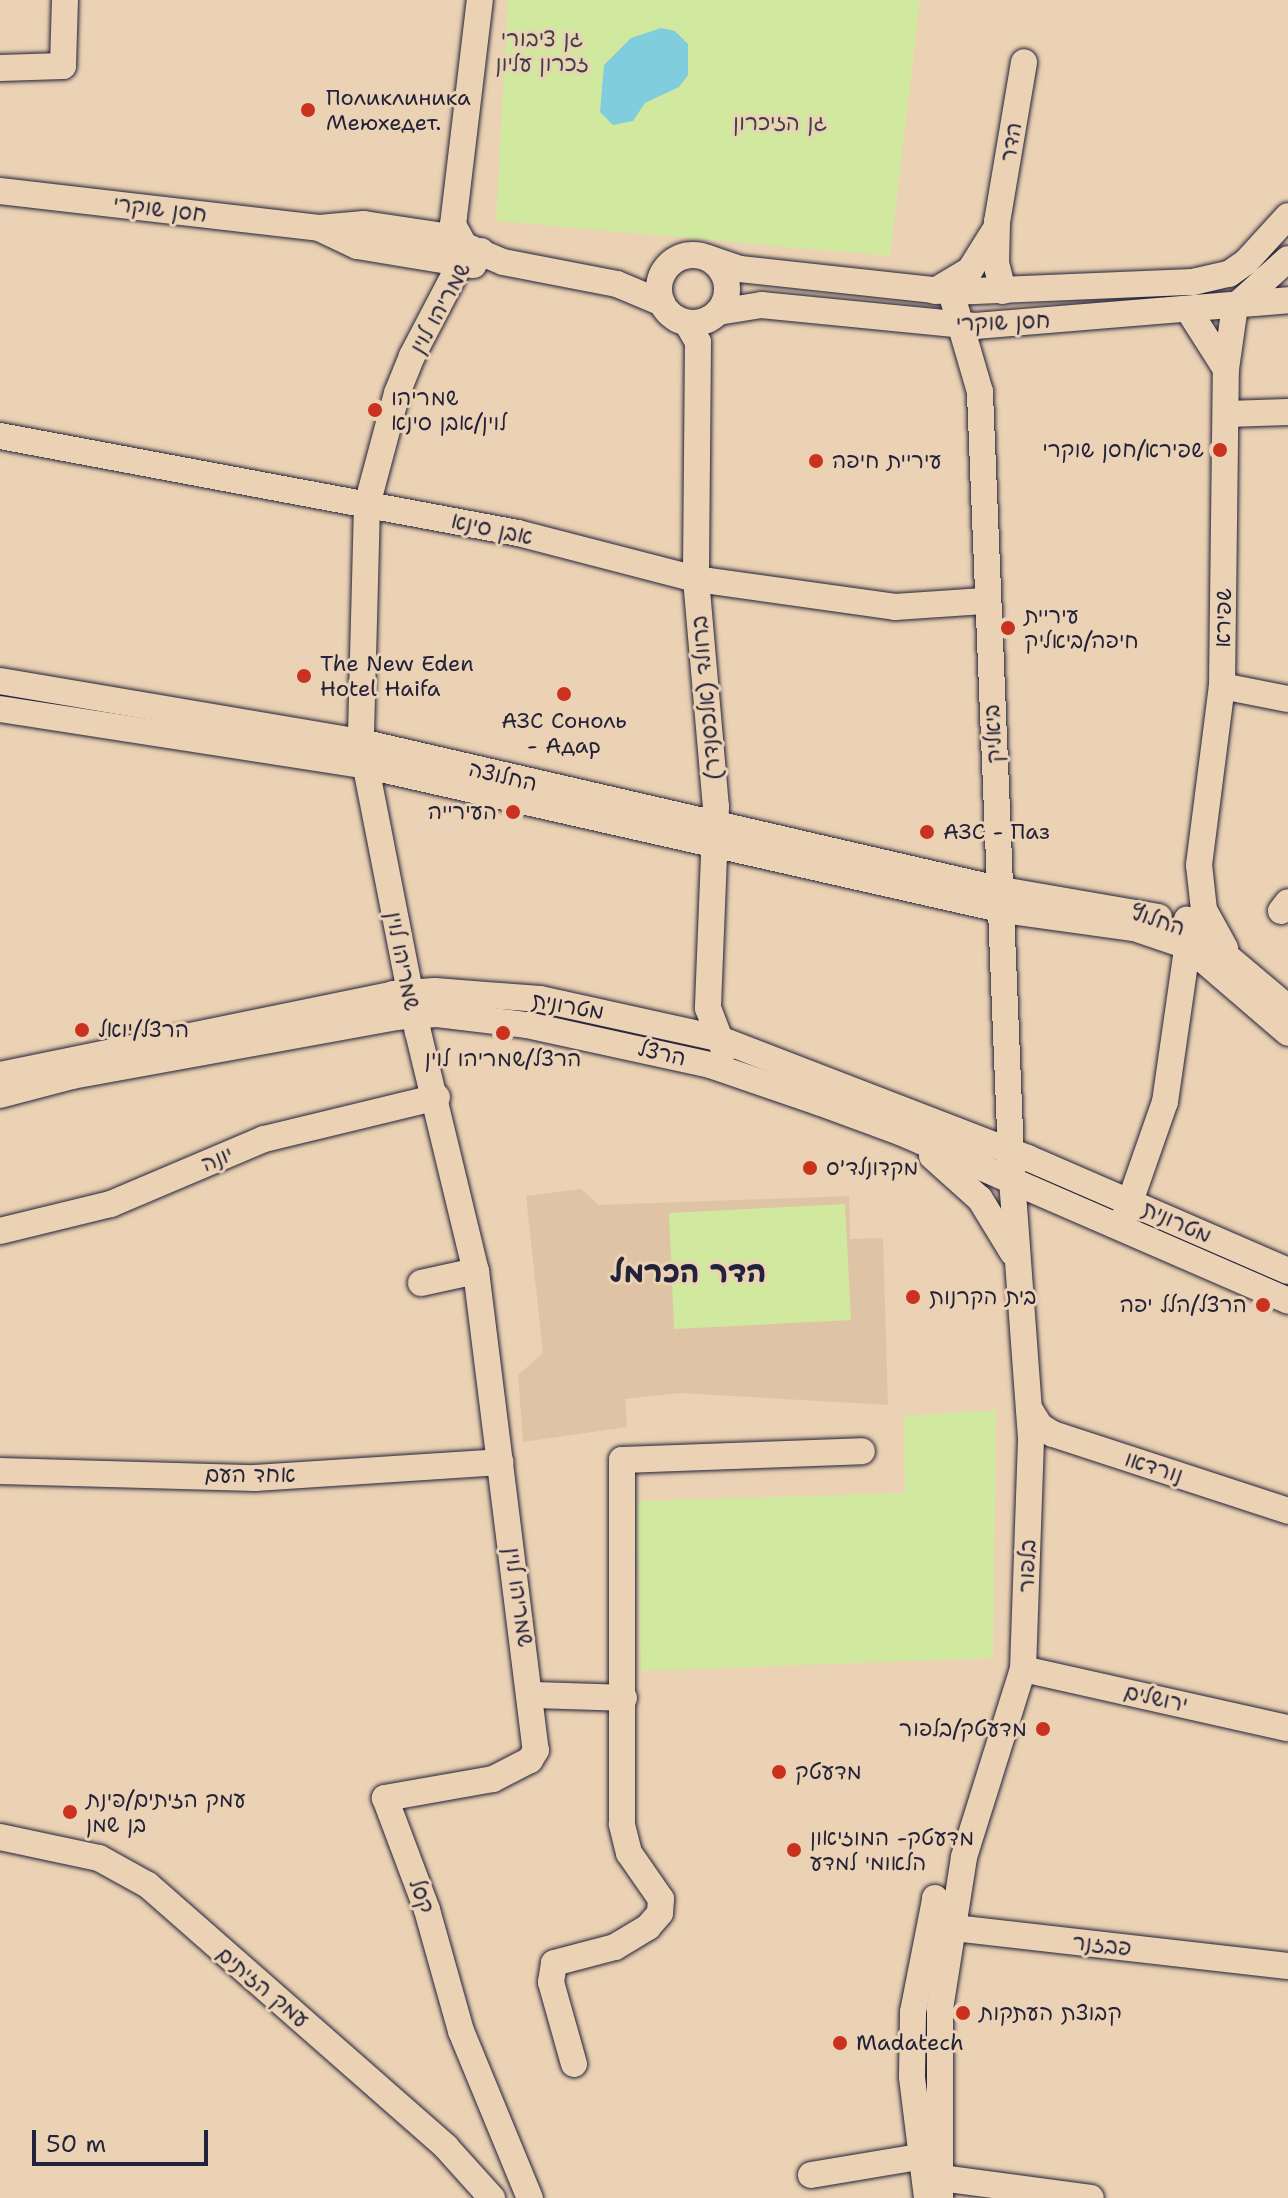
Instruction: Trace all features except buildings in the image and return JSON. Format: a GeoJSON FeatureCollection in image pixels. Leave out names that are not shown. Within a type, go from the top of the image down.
{"type":"FeatureCollection","features":[{"type":"Feature","properties":{"kind":"street"},"geometry":{"type":"LineString","coordinates":[[0,68],[63,66],[65,0]]}},
{"type":"Feature","properties":{"kind":"street"},"geometry":{"type":"LineString","coordinates":[[477,255],[453,225],[480,0]]}},
{"type":"Feature","properties":{"kind":"street","name":"הדר"},"geometry":{"type":"LineString","coordinates":[[1003,291],[996,263],[997,222],[1024,62]]}},
{"type":"Feature","properties":{"kind":"street","name":"חסן שוקרי"},"geometry":{"type":"LineString","coordinates":[[1,190],[319,228],[364,224],[477,255],[617,284],[662,303]]}},
{"type":"Feature","properties":{"kind":"street","name":"חסן שוקרי"},"geometry":{"type":"LineString","coordinates":[[708,258],[740,269],[943,291],[1193,282],[1229,274],[1288,216]]}},
{"type":"Feature","properties":{"kind":"street","name":"הדר"},"geometry":{"type":"LineString","coordinates":[[943,291],[981,259],[997,222]]}},
{"type":"Feature","properties":{"kind":"street","name":"חסן שוקרי"},"geometry":{"type":"LineString","coordinates":[[319,228],[357,246],[425,260],[477,255]]}},
{"type":"Feature","properties":{"kind":"street","name":"שמריהו לוין"},"geometry":{"type":"LineString","coordinates":[[477,255],[442,296],[397,393],[367,505],[362,754],[412,1004],[437,1097],[476,1271],[531,1695]]}},
{"type":"Feature","properties":{"kind":"street"},"geometry":{"type":"LineString","coordinates":[[617,284],[688,255],[708,258],[727,282],[718,312],[687,323],[662,303],[659,285],[670,264]]}},
{"type":"Feature","properties":{"kind":"street"},"geometry":{"type":"LineString","coordinates":[[1235,306],[1288,259]]}},
{"type":"Feature","properties":{"kind":"street"},"geometry":{"type":"LineString","coordinates":[[425,260],[440,277],[442,296]]}},
{"type":"Feature","properties":{"kind":"street","name":"ביאליק"},"geometry":{"type":"LineString","coordinates":[[943,291],[965,325],[980,392],[984,601],[1003,900],[1012,1180]]}},
{"type":"Feature","properties":{"kind":"street","name":"חסן שוקרי"},"geometry":{"type":"LineString","coordinates":[[718,312],[761,305],[965,325],[1013,324],[1288,300]]}},
{"type":"Feature","properties":{"kind":"street","name":"שפירא"},"geometry":{"type":"LineString","coordinates":[[1231,958],[1204,910],[1199,865],[1222,686],[1226,369],[1235,306]]}},
{"type":"Feature","properties":{"kind":"street"},"geometry":{"type":"LineString","coordinates":[[1189,311],[1226,369]]}},
{"type":"Feature","properties":{"kind":"street","name":"ברוולד (אלכסנדר)"},"geometry":{"type":"LineString","coordinates":[[687,323],[698,342],[696,579],[716,836],[708,1008],[717,1038],[734,1071]]}},
{"type":"Feature","properties":{"kind":"street"},"geometry":{"type":"LineString","coordinates":[[980,392],[990,351],[1013,324]]}},
{"type":"Feature","properties":{"kind":"street"},"geometry":{"type":"LineString","coordinates":[[1227,414],[1288,412]]}},
{"type":"Feature","properties":{"kind":"street","name":"אבן סינא"},"geometry":{"type":"LineString","coordinates":[[0,436],[518,533],[696,579],[895,607],[984,601]]}},
{"type":"Feature","properties":{"kind":"street"},"geometry":{"type":"LineString","coordinates":[[0,681],[362,754],[1134,928],[1188,931],[1288,1033]]}},
{"type":"Feature","properties":{"kind":"street"},"geometry":{"type":"LineString","coordinates":[[1222,686],[1288,699]]}},
{"type":"Feature","properties":{"kind":"street"},"geometry":{"type":"LineString","coordinates":[[0,709],[362,754]]}},
{"type":"Feature","properties":{"kind":"street","name":"שפירא"},"geometry":{"type":"LineString","coordinates":[[1157,917],[1179,902],[1199,865]]}},
{"type":"Feature","properties":{"kind":"street","name":"החלוץ"},"geometry":{"type":"LineString","coordinates":[[1003,900],[1157,917],[1188,931],[1231,958],[1288,1008]]}},
{"type":"Feature","properties":{"kind":"street"},"geometry":{"type":"LineString","coordinates":[[1121,1226],[1165,1102],[1188,931]]}},
{"type":"Feature","properties":{"kind":"street","name":"מטרונית"},"geometry":{"type":"LineString","coordinates":[[0,1075],[412,1004],[540,999],[717,1038],[1011,1151],[1288,1271]]}},
{"type":"Feature","properties":{"kind":"street","name":"הרצל"},"geometry":{"type":"LineString","coordinates":[[0,1095],[72,1076],[412,1004],[527,1025],[734,1071],[900,1132],[1288,1301]]}},
{"type":"Feature","properties":{"kind":"street"},"geometry":{"type":"LineString","coordinates":[[688,1032],[708,1008]]}},
{"type":"Feature","properties":{"kind":"street","name":"יונה"},"geometry":{"type":"LineString","coordinates":[[0,1231],[111,1204],[264,1139],[437,1097]]}},
{"type":"Feature","properties":{"kind":"street","name":"בלפור"},"geometry":{"type":"LineString","coordinates":[[900,1132],[980,1199],[1019,1267]]}},
{"type":"Feature","properties":{"kind":"street","name":"בלפור"},"geometry":{"type":"LineString","coordinates":[[936,2191],[940,2009],[964,1857],[1023,1669],[1030,1410],[1012,1180]]}},
{"type":"Feature","properties":{"kind":"street"},"geometry":{"type":"LineString","coordinates":[[421,1283],[476,1271]]}},
{"type":"Feature","properties":{"kind":"street","name":"נורדאו"},"geometry":{"type":"LineString","coordinates":[[1030,1410],[1040,1426],[1053,1434],[1288,1511]]}},
{"type":"Feature","properties":{"kind":"street"},"geometry":{"type":"LineString","coordinates":[[574,2064],[551,1982],[554,1963],[615,1947],[648,1927],[660,1913],[661,1899],[629,1853],[622,1824],[622,1460],[862,1451]]}},
{"type":"Feature","properties":{"kind":"street","name":"אחד העם"},"geometry":{"type":"LineString","coordinates":[[0,1471],[255,1478],[500,1462]]}},
{"type":"Feature","properties":{"kind":"street","name":"ירושלים"},"geometry":{"type":"LineString","coordinates":[[1023,1669],[1288,1728]]}},
{"type":"Feature","properties":{"kind":"street"},"geometry":{"type":"LineString","coordinates":[[531,1695],[624,1698]]}},
{"type":"Feature","properties":{"kind":"street","name":"קסל"},"geometry":{"type":"LineString","coordinates":[[530,2198],[461,2031],[427,1910],[385,1798],[493,1779],[530,1760],[536,1750],[531,1695]]}},
{"type":"Feature","properties":{"kind":"street","name":"עמק הזיתים"},"geometry":{"type":"LineString","coordinates":[[0,1837],[99,1858],[148,1885],[446,2147],[492,2198]]}},
{"type":"Feature","properties":{"kind":"street","name":"בלפור"},"geometry":{"type":"LineString","coordinates":[[936,2191],[918,2157],[913,2012],[935,1898],[964,1857]]}},
{"type":"Feature","properties":{"kind":"street"},"geometry":{"type":"LineString","coordinates":[[935,1898],[943,1920],[954,1928]]}},
{"type":"Feature","properties":{"kind":"street","name":"פבזנר"},"geometry":{"type":"LineString","coordinates":[[954,1928],[1288,1966]]}},
{"type":"Feature","properties":{"kind":"street"},"geometry":{"type":"LineString","coordinates":[[811,2175],[918,2157]]}},
{"type":"Feature","properties":{"kind":"street"},"geometry":{"type":"LineString","coordinates":[[936,2191],[1091,2198]]}},
{"type":"Feature","properties":{"kind":"shaded area"},"geometry":{"type":"Polygon","coordinates":[[[581,1189],[599,1205],[849,1196],[850,1239],[883,1238],[888,1405],[680,1393],[625,1399],[627,1427],[523,1442],[518,1375],[543,1353],[526,1196],[581,1189]]]}},
{"type":"Feature","properties":{"kind":"green space","name":"גן הזיכרון"},"geometry":{"type":"Polygon","coordinates":[[[508,0],[920,0],[890,256],[496,221],[508,0]]]}},
{"type":"Feature","properties":{"kind":"green space"},"geometry":{"type":"Polygon","coordinates":[[[845,1204],[851,1320],[674,1329],[669,1213],[845,1204]]]}},
{"type":"Feature","properties":{"kind":"green space"},"geometry":{"type":"Polygon","coordinates":[[[996,1410],[993,1658],[641,1671],[637,1501],[905,1493],[904,1416],[996,1410]]]}},
{"type":"Feature","properties":{"kind":"water"},"geometry":{"type":"Polygon","coordinates":[[[661,28],[675,31],[688,44],[688,75],[679,87],[645,103],[633,121],[613,125],[600,112],[604,65],[631,38],[661,28]]]}},
{"type":"Feature","properties":{"kind":"place","name":"Поликлиника Меюхедет."},"geometry":{"type":"Point","coordinates":[308,110]}},
{"type":"Feature","properties":{"kind":"place","name":"שמריהו לוין/אבן סינא"},"geometry":{"type":"Point","coordinates":[375,410]}},
{"type":"Feature","properties":{"kind":"place","name":"שפירא/חסן שוקרי"},"geometry":{"type":"Point","coordinates":[1220,450]}},
{"type":"Feature","properties":{"kind":"place","name":"עיריית חיפה"},"geometry":{"type":"Point","coordinates":[816,461]}},
{"type":"Feature","properties":{"kind":"place","name":"עיריית חיפה/ביאליק"},"geometry":{"type":"Point","coordinates":[1008,628]}},
{"type":"Feature","properties":{"kind":"place","name":"The New Eden Hotel Haifa"},"geometry":{"type":"Point","coordinates":[304,676]}},
{"type":"Feature","properties":{"kind":"place","name":"АЗС Соноль - Адар"},"geometry":{"type":"Point","coordinates":[564,694]}},
{"type":"Feature","properties":{"kind":"place","name":"העירייה"},"geometry":{"type":"Point","coordinates":[513,812]}},
{"type":"Feature","properties":{"kind":"place","name":"АЗС - Паз"},"geometry":{"type":"Point","coordinates":[927,832]}},
{"type":"Feature","properties":{"kind":"place","name":"הרצל/יואל"},"geometry":{"type":"Point","coordinates":[82,1030]}},
{"type":"Feature","properties":{"kind":"place","name":"הרצל/שמריהו לוין"},"geometry":{"type":"Point","coordinates":[503,1033]}},
{"type":"Feature","properties":{"kind":"place","name":"מקדונלד'ס"},"geometry":{"type":"Point","coordinates":[810,1168]}},
{"type":"Feature","properties":{"kind":"place","name":"בית הקרנות"},"geometry":{"type":"Point","coordinates":[913,1297]}},
{"type":"Feature","properties":{"kind":"place","name":"הרצל/הלל יפה"},"geometry":{"type":"Point","coordinates":[1263,1305]}},
{"type":"Feature","properties":{"kind":"place","name":"מדעטק/בלפור"},"geometry":{"type":"Point","coordinates":[1043,1729]}},
{"type":"Feature","properties":{"kind":"place","name":"מדעטק"},"geometry":{"type":"Point","coordinates":[779,1772]}},
{"type":"Feature","properties":{"kind":"place","name":"עמק הזיתים/פינת בן שמן"},"geometry":{"type":"Point","coordinates":[70,1812]}},
{"type":"Feature","properties":{"kind":"place","name":"מדעטק- המוזיאון הלאומי למדע"},"geometry":{"type":"Point","coordinates":[794,1850]}},
{"type":"Feature","properties":{"kind":"place","name":"קבוצת העתקות"},"geometry":{"type":"Point","coordinates":[963,2013]}},
{"type":"Feature","properties":{"kind":"place","name":"Madatech"},"geometry":{"type":"Point","coordinates":[840,2043]}},
{"type":"Feature","properties":{"kind":"district","name":"הדר הכרמל"},"geometry":{"type":"Point","coordinates":[688,1272]}},
{"type":"Feature","properties":{"kind":"park label","name":"גן ציבורי זכרון עליון"},"geometry":{"type":"Point","coordinates":[542,50]}}]}
